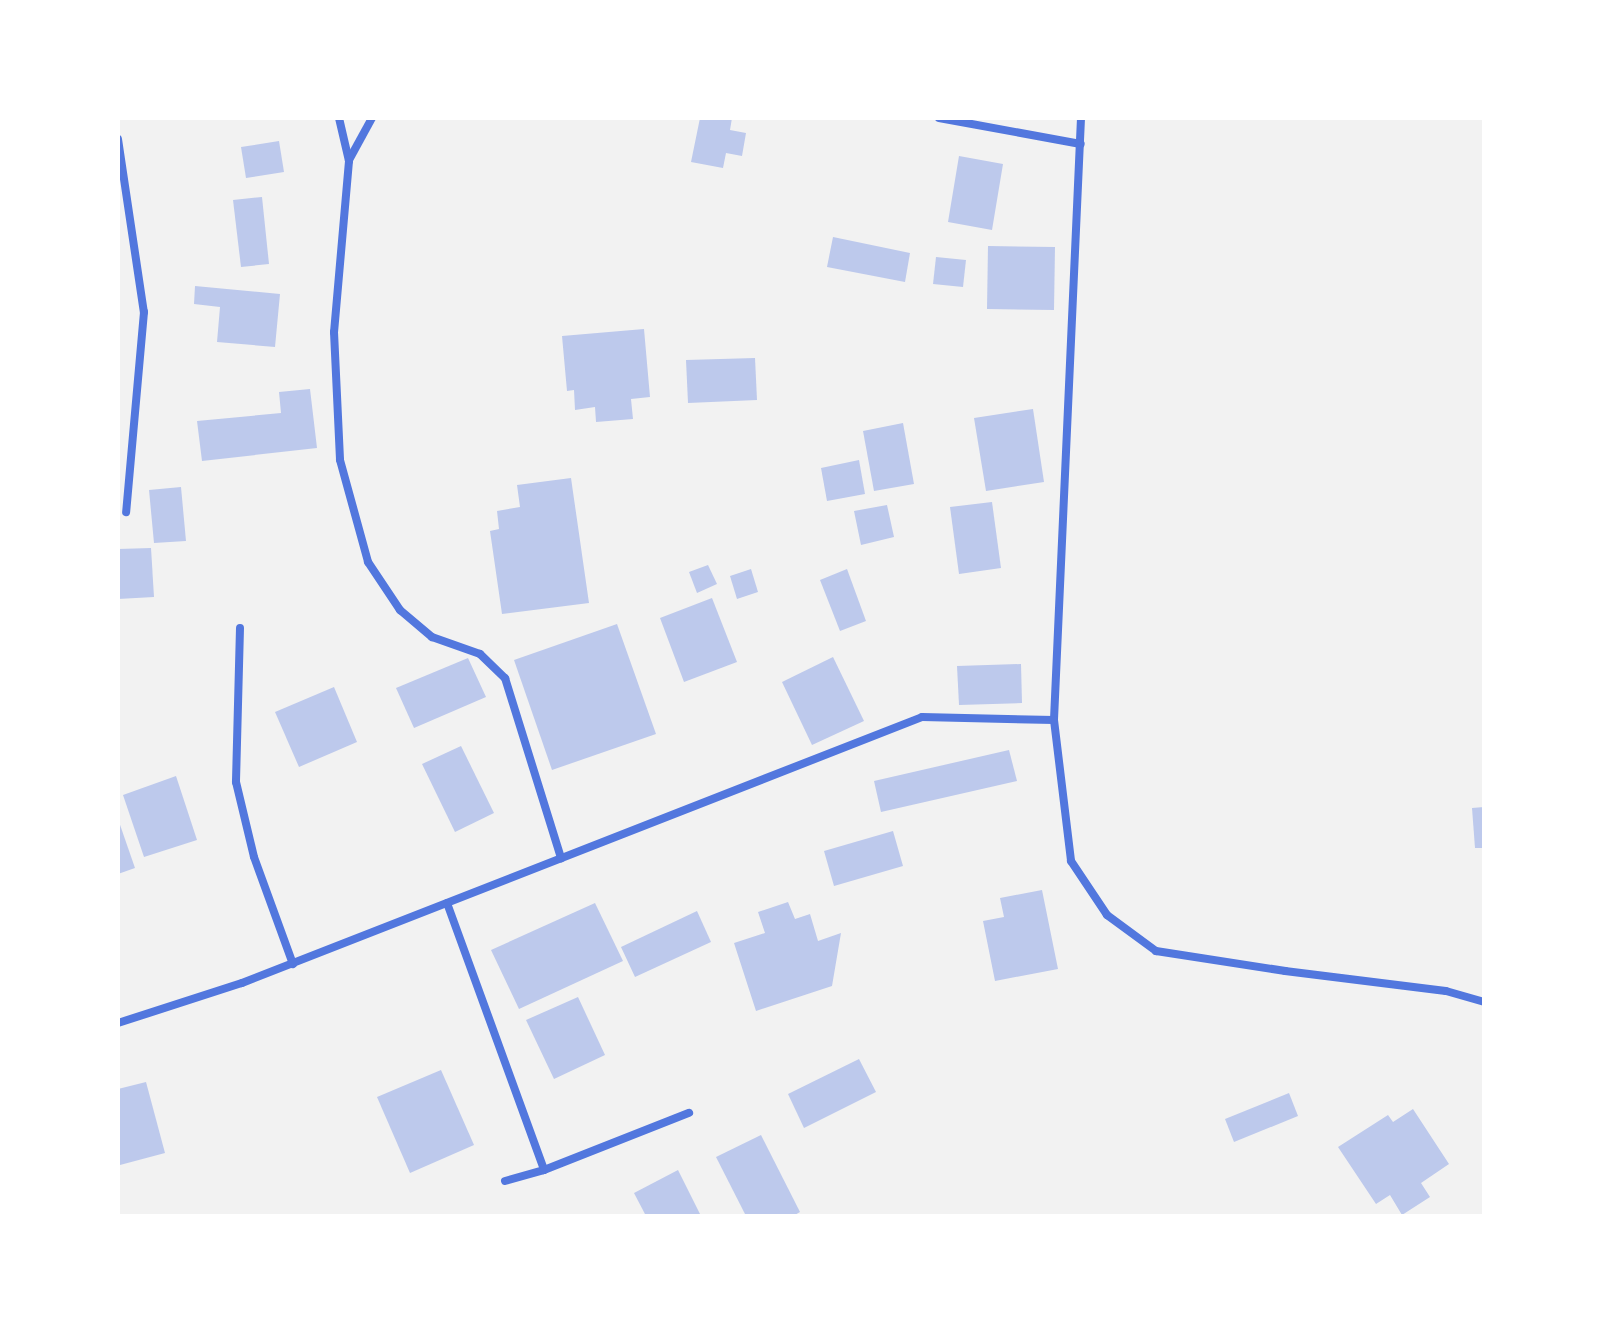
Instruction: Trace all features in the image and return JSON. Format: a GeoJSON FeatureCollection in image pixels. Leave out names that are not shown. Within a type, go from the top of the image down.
{"type":"FeatureCollection","features":[{"type":"Feature","properties":{"kind":"street"},"geometry":{"type":"LineString","coordinates":[[339,118],[349,161],[335,346],[340,460],[368,562],[400,610],[432,637],[480,654],[505,678],[561,858]]}},
{"type":"Feature","properties":{"kind":"street"},"geometry":{"type":"LineString","coordinates":[[349,161],[372,118]]}},
{"type":"Feature","properties":{"kind":"street"},"geometry":{"type":"LineString","coordinates":[[939,118],[1081,144]]}},
{"type":"Feature","properties":{"kind":"street"},"geometry":{"type":"LineString","coordinates":[[1081,118],[1054,720],[1071,861],[1107,915],[1156,951],[1446,991],[1484,1002]]}},
{"type":"Feature","properties":{"kind":"street"},"geometry":{"type":"LineString","coordinates":[[118,139],[144,312],[126,512]]}},
{"type":"Feature","properties":{"kind":"street"},"geometry":{"type":"LineString","coordinates":[[240,628],[236,782],[254,857],[293,964]]}},
{"type":"Feature","properties":{"kind":"street"},"geometry":{"type":"LineString","coordinates":[[118,1023],[293,964],[922,717],[1054,720]]}},
{"type":"Feature","properties":{"kind":"street"},"geometry":{"type":"LineString","coordinates":[[447,903],[544,1170]]}},
{"type":"Feature","properties":{"kind":"street"},"geometry":{"type":"LineString","coordinates":[[505,1181],[544,1170],[689,1113]]}},
{"type":"Feature","properties":{"kind":"building"},"geometry":{"type":"Polygon","coordinates":[[[700,118],[732,118],[730,130],[746,133],[742,156],[726,153],[723,168],[691,162],[700,118]]]}},
{"type":"Feature","properties":{"kind":"building"},"geometry":{"type":"Polygon","coordinates":[[[279,141],[284,172],[246,178],[241,147],[279,141]]]}},
{"type":"Feature","properties":{"kind":"building"},"geometry":{"type":"Polygon","coordinates":[[[959,156],[1003,164],[992,230],[948,222],[959,156]]]}},
{"type":"Feature","properties":{"kind":"building"},"geometry":{"type":"Polygon","coordinates":[[[262,197],[269,264],[241,267],[233,200],[262,197]]]}},
{"type":"Feature","properties":{"kind":"building"},"geometry":{"type":"Polygon","coordinates":[[[833,237],[910,253],[905,282],[827,267],[833,237]]]}},
{"type":"Feature","properties":{"kind":"building"},"geometry":{"type":"Polygon","coordinates":[[[988,246],[1055,247],[1054,310],[987,309],[988,246]]]}},
{"type":"Feature","properties":{"kind":"building"},"geometry":{"type":"Polygon","coordinates":[[[936,257],[966,260],[963,287],[933,284],[936,257]]]}},
{"type":"Feature","properties":{"kind":"building"},"geometry":{"type":"Polygon","coordinates":[[[195,286],[280,294],[275,347],[217,342],[220,307],[194,304],[195,286]]]}},
{"type":"Feature","properties":{"kind":"building"},"geometry":{"type":"Polygon","coordinates":[[[644,329],[650,397],[631,399],[633,419],[596,422],[595,407],[575,410],[574,390],[567,391],[562,336],[644,329]]]}},
{"type":"Feature","properties":{"kind":"building"},"geometry":{"type":"Polygon","coordinates":[[[755,358],[757,400],[688,403],[686,360],[755,358]]]}},
{"type":"Feature","properties":{"kind":"building"},"geometry":{"type":"Polygon","coordinates":[[[310,389],[317,448],[202,461],[197,421],[281,413],[279,392],[310,389]]]}},
{"type":"Feature","properties":{"kind":"building"},"geometry":{"type":"Polygon","coordinates":[[[1033,409],[1044,482],[986,491],[974,418],[1033,409]]]}},
{"type":"Feature","properties":{"kind":"building"},"geometry":{"type":"Polygon","coordinates":[[[903,423],[914,484],[874,491],[863,431],[903,423]]]}},
{"type":"Feature","properties":{"kind":"building"},"geometry":{"type":"Polygon","coordinates":[[[859,460],[865,494],[827,501],[821,468],[859,460]]]}},
{"type":"Feature","properties":{"kind":"building"},"geometry":{"type":"Polygon","coordinates":[[[571,478],[589,603],[502,614],[490,531],[499,529],[497,511],[520,507],[517,485],[571,478]]]}},
{"type":"Feature","properties":{"kind":"building"},"geometry":{"type":"Polygon","coordinates":[[[181,487],[186,541],[154,543],[149,490],[181,487]]]}},
{"type":"Feature","properties":{"kind":"building"},"geometry":{"type":"Polygon","coordinates":[[[992,502],[1001,568],[959,574],[950,507],[992,502]]]}},
{"type":"Feature","properties":{"kind":"building"},"geometry":{"type":"Polygon","coordinates":[[[887,505],[894,537],[861,545],[854,511],[887,505]]]}},
{"type":"Feature","properties":{"kind":"building"},"geometry":{"type":"Polygon","coordinates":[[[151,548],[154,597],[118,599],[118,549],[151,548]]]}},
{"type":"Feature","properties":{"kind":"building"},"geometry":{"type":"Polygon","coordinates":[[[708,565],[717,584],[697,593],[689,572],[708,565]]]}},
{"type":"Feature","properties":{"kind":"building"},"geometry":{"type":"Polygon","coordinates":[[[751,569],[758,592],[737,599],[730,576],[751,569]]]}},
{"type":"Feature","properties":{"kind":"building"},"geometry":{"type":"Polygon","coordinates":[[[847,569],[866,621],[840,631],[820,580],[847,569]]]}},
{"type":"Feature","properties":{"kind":"building"},"geometry":{"type":"Polygon","coordinates":[[[712,598],[737,662],[684,682],[660,618],[712,598]]]}},
{"type":"Feature","properties":{"kind":"building"},"geometry":{"type":"Polygon","coordinates":[[[617,624],[656,734],[552,770],[514,660],[617,624]]]}},
{"type":"Feature","properties":{"kind":"building"},"geometry":{"type":"Polygon","coordinates":[[[833,657],[864,721],[812,745],[782,682],[833,657]]]}},
{"type":"Feature","properties":{"kind":"building"},"geometry":{"type":"Polygon","coordinates":[[[468,658],[486,697],[414,728],[396,688],[468,658]]]}},
{"type":"Feature","properties":{"kind":"building"},"geometry":{"type":"Polygon","coordinates":[[[1021,664],[1022,703],[959,705],[957,666],[1021,664]]]}},
{"type":"Feature","properties":{"kind":"building"},"geometry":{"type":"Polygon","coordinates":[[[334,687],[357,742],[299,767],[275,712],[334,687]]]}},
{"type":"Feature","properties":{"kind":"building"},"geometry":{"type":"Polygon","coordinates":[[[461,746],[494,813],[455,832],[422,764],[461,746]]]}},
{"type":"Feature","properties":{"kind":"building"},"geometry":{"type":"Polygon","coordinates":[[[1009,750],[1017,781],[881,812],[874,781],[1009,750]]]}},
{"type":"Feature","properties":{"kind":"building"},"geometry":{"type":"Polygon","coordinates":[[[176,776],[197,840],[144,857],[123,795],[176,776]]]}},
{"type":"Feature","properties":{"kind":"building"},"geometry":{"type":"Polygon","coordinates":[[[1484,807],[1484,848],[1475,848],[1472,808],[1484,807]]]}},
{"type":"Feature","properties":{"kind":"building"},"geometry":{"type":"Polygon","coordinates":[[[118,819],[135,868],[118,874],[118,819]]]}},
{"type":"Feature","properties":{"kind":"building"},"geometry":{"type":"Polygon","coordinates":[[[893,831],[903,866],[834,886],[824,851],[893,831]]]}},
{"type":"Feature","properties":{"kind":"building"},"geometry":{"type":"Polygon","coordinates":[[[1042,890],[1058,969],[995,981],[983,921],[1004,917],[1000,898],[1042,890]]]}},
{"type":"Feature","properties":{"kind":"building"},"geometry":{"type":"Polygon","coordinates":[[[788,902],[795,919],[810,914],[818,941],[841,933],[832,986],[756,1011],[734,943],[765,933],[758,912],[788,902]]]}},
{"type":"Feature","properties":{"kind":"building"},"geometry":{"type":"Polygon","coordinates":[[[595,903],[623,961],[519,1009],[491,950],[595,903]]]}},
{"type":"Feature","properties":{"kind":"building"},"geometry":{"type":"Polygon","coordinates":[[[697,911],[711,942],[635,977],[621,947],[697,911]]]}},
{"type":"Feature","properties":{"kind":"building"},"geometry":{"type":"Polygon","coordinates":[[[578,997],[605,1055],[554,1079],[526,1020],[578,997]]]}},
{"type":"Feature","properties":{"kind":"building"},"geometry":{"type":"Polygon","coordinates":[[[859,1059],[876,1092],[804,1128],[788,1094],[859,1059]]]}},
{"type":"Feature","properties":{"kind":"building"},"geometry":{"type":"Polygon","coordinates":[[[441,1070],[474,1145],[410,1173],[377,1097],[441,1070]]]}},
{"type":"Feature","properties":{"kind":"building"},"geometry":{"type":"Polygon","coordinates":[[[146,1082],[165,1153],[120,1165],[118,1089],[146,1082]]]}},
{"type":"Feature","properties":{"kind":"building"},"geometry":{"type":"Polygon","coordinates":[[[1289,1093],[1298,1116],[1234,1142],[1225,1119],[1289,1093]]]}},
{"type":"Feature","properties":{"kind":"building"},"geometry":{"type":"Polygon","coordinates":[[[1413,1109],[1449,1164],[1421,1183],[1430,1197],[1402,1215],[1390,1195],[1376,1204],[1338,1147],[1388,1115],[1393,1122],[1413,1109]]]}},
{"type":"Feature","properties":{"kind":"building"},"geometry":{"type":"Polygon","coordinates":[[[761,1135],[800,1212],[793,1216],[746,1216],[716,1157],[761,1135]]]}},
{"type":"Feature","properties":{"kind":"building"},"geometry":{"type":"Polygon","coordinates":[[[678,1170],[701,1216],[646,1216],[634,1193],[678,1170]]]}}]}
